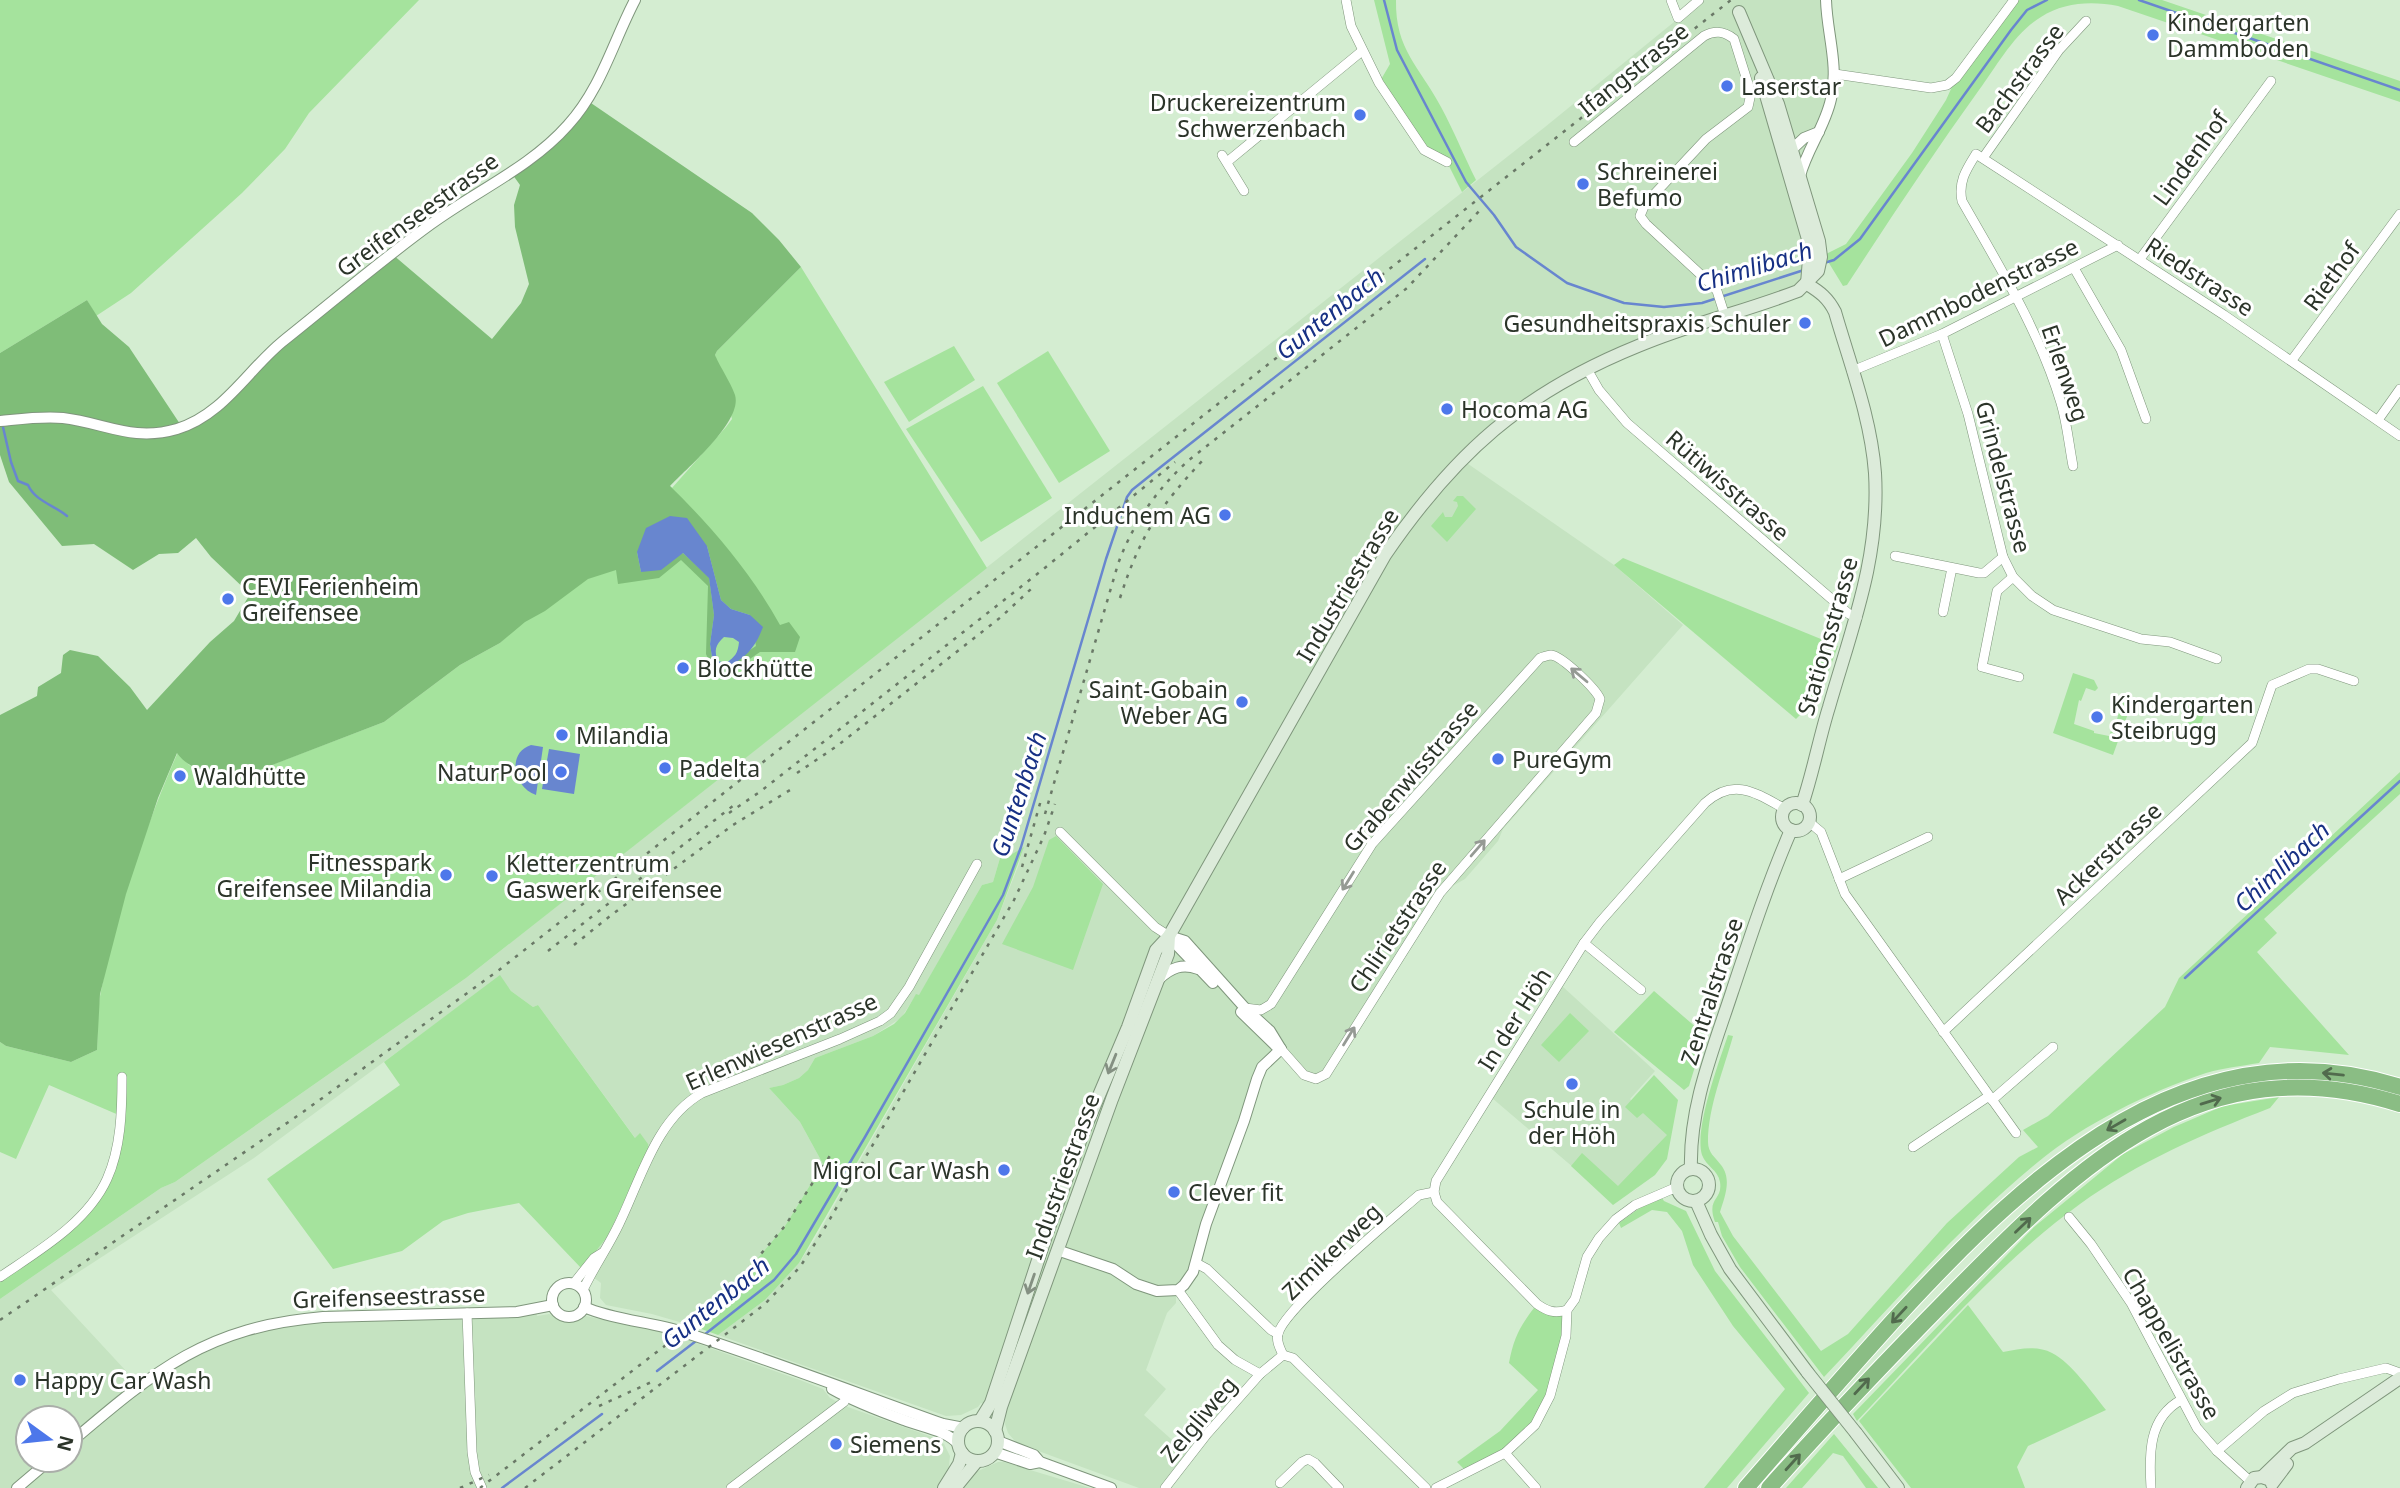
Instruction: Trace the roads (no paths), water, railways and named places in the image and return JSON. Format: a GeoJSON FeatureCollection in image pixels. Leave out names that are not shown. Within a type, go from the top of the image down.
{"type":"FeatureCollection","features":[{"type":"Feature","properties":{"kind":"highway"},"geometry":{"type":"LineString","coordinates":[[1746,1488],[1887,1328],[1981,1229],[2033,1182],[2100,1135],[2166,1099],[2240,1077],[2281,1072],[2320,1072],[2360,1077],[2400,1087]]}},
{"type":"Feature","properties":{"kind":"highway"},"geometry":{"type":"LineString","coordinates":[[1769,1488],[1867,1382],[1989,1257],[2064,1186],[2129,1138],[2182,1110],[2215,1099],[2260,1090],[2330,1089],[2366,1094],[2400,1104]]}},
{"type":"Feature","properties":{"kind":"main road"},"geometry":{"type":"LineString","coordinates":[[1739,12],[1757,59],[1785,151],[1808,236],[1813,269]]}},
{"type":"Feature","properties":{"kind":"main road"},"geometry":{"type":"LineString","coordinates":[[1757,59],[1768,77],[1784,123],[1785,151],[1800,176],[1819,240],[1813,269]]}},
{"type":"Feature","properties":{"kind":"main road","name":"Industriestrasse"},"geometry":{"type":"LineString","coordinates":[[979,1421],[991,1404],[1083,1133],[1128,1027],[1156,950],[1169,936],[1385,555],[1409,520],[1434,488],[1480,440],[1536,398],[1587,369],[1640,345],[1724,311],[1798,291],[1813,269]]}},
{"type":"Feature","properties":{"kind":"main road","name":"Stationsstrasse"},"geometry":{"type":"LineString","coordinates":[[1802,805],[1857,618],[1872,552],[1875,472],[1869,430],[1835,312],[1813,269]]}},
{"type":"Feature","properties":{"kind":"main road"},"geometry":{"type":"LineString","coordinates":[[1790,804],[1802,805],[1809,814],[1809,822],[1801,830],[1791,830],[1782,819],[1784,809],[1790,804]]}},
{"type":"Feature","properties":{"kind":"main road","name":"Zentralstrasse"},"geometry":{"type":"LineString","coordinates":[[1691,1169],[1696,1104],[1746,952],[1791,830]]}},
{"type":"Feature","properties":{"kind":"main road","name":"Industriestrasse"},"geometry":{"type":"LineString","coordinates":[[996,1442],[1001,1407],[1168,954],[1169,936]]}},
{"type":"Feature","properties":{"kind":"main road"},"geometry":{"type":"LineString","coordinates":[[1696,1201],[1706,1194],[1709,1182],[1703,1172],[1691,1169],[1682,1173],[1677,1187],[1682,1196],[1696,1201],[1730,1269],[1898,1488]]}},
{"type":"Feature","properties":{"kind":"main road"},"geometry":{"type":"LineString","coordinates":[[2261,1483],[2281,1469],[2305,1443],[2400,1376]]}},
{"type":"Feature","properties":{"kind":"main road"},"geometry":{"type":"LineString","coordinates":[[944,1488],[955,1473],[961,1449],[960,1433],[964,1427],[979,1421],[989,1424],[996,1442],[987,1459],[977,1461],[955,1488]]}},
{"type":"Feature","properties":{"kind":"main road"},"geometry":{"type":"LineString","coordinates":[[961,1449],[977,1461]]}},
{"type":"Feature","properties":{"kind":"street","name":"Greifenseestrasse"},"geometry":{"type":"LineString","coordinates":[[0,421],[64,418],[139,435],[162,433],[182,427],[214,411],[269,353],[401,247],[550,144],[588,101],[635,0]]}},
{"type":"Feature","properties":{"kind":"street"},"geometry":{"type":"LineString","coordinates":[[1346,0],[1362,51],[1386,94],[1423,150],[1447,162]]}},
{"type":"Feature","properties":{"kind":"street"},"geometry":{"type":"LineString","coordinates":[[1671,0],[1678,19],[1699,0]]}},
{"type":"Feature","properties":{"kind":"street"},"geometry":{"type":"LineString","coordinates":[[1785,151],[1804,151],[1819,132],[1831,100],[1835,74],[1826,0]]}},
{"type":"Feature","properties":{"kind":"street"},"geometry":{"type":"LineString","coordinates":[[1835,74],[1931,88],[1947,85],[1956,78],[2014,0]]}},
{"type":"Feature","properties":{"kind":"street","name":"Bachstrasse"},"geometry":{"type":"LineString","coordinates":[[2016,295],[1962,201],[1960,190],[1963,174],[1980,156],[2059,50],[2086,21]]}},
{"type":"Feature","properties":{"kind":"street","name":"Ifangstrasse"},"geometry":{"type":"LineString","coordinates":[[1574,142],[1704,36],[1723,32],[1734,39],[1751,93],[1748,107],[1706,139],[1645,204],[1640,216],[1717,290],[1724,311]]}},
{"type":"Feature","properties":{"kind":"street"},"geometry":{"type":"LineString","coordinates":[[1244,191],[1224,159],[1362,51]]}},
{"type":"Feature","properties":{"kind":"street","name":"Lindenhof"},"geometry":{"type":"LineString","coordinates":[[2140,259],[2271,81]]}},
{"type":"Feature","properties":{"kind":"street"},"geometry":{"type":"LineString","coordinates":[[1784,123],[1808,143]]}},
{"type":"Feature","properties":{"kind":"street"},"geometry":{"type":"LineString","coordinates":[[1800,176],[1808,143]]}},
{"type":"Feature","properties":{"kind":"street","name":"Riedstrasse"},"geometry":{"type":"LineString","coordinates":[[1980,156],[2292,360],[2400,436]]}},
{"type":"Feature","properties":{"kind":"street","name":"Riethof"},"geometry":{"type":"LineString","coordinates":[[2292,360],[2400,214]]}},
{"type":"Feature","properties":{"kind":"street","name":"Dammbodenstrasse"},"geometry":{"type":"LineString","coordinates":[[1852,371],[1942,334],[2118,245]]}},
{"type":"Feature","properties":{"kind":"street"},"geometry":{"type":"LineString","coordinates":[[2074,268],[2121,350],[2146,419]]}},
{"type":"Feature","properties":{"kind":"street","name":"Erlenweg"},"geometry":{"type":"LineString","coordinates":[[2016,295],[2040,345],[2061,405],[2073,466]]}},
{"type":"Feature","properties":{"kind":"street","name":"Grindelstrasse"},"geometry":{"type":"LineString","coordinates":[[1942,334],[1968,414],[2003,557],[2013,577],[2032,596],[2053,610],[2141,639],[2170,642],[2217,659]]}},
{"type":"Feature","properties":{"kind":"street","name":"Rütiwisstrasse"},"geometry":{"type":"LineString","coordinates":[[1587,369],[1599,390],[1627,423],[1850,616],[1857,618]]}},
{"type":"Feature","properties":{"kind":"street"},"geometry":{"type":"LineString","coordinates":[[2378,420],[2400,389]]}},
{"type":"Feature","properties":{"kind":"street"},"geometry":{"type":"LineString","coordinates":[[1895,556],[1984,573],[2003,557]]}},
{"type":"Feature","properties":{"kind":"street"},"geometry":{"type":"LineString","coordinates":[[1943,612],[1952,568]]}},
{"type":"Feature","properties":{"kind":"street"},"geometry":{"type":"LineString","coordinates":[[2013,577],[1997,591],[1982,667],[2019,677]]}},
{"type":"Feature","properties":{"kind":"street","name":"Chlirietstrasse"},"geometry":{"type":"LineString","coordinates":[[1169,936],[1304,1075],[1316,1079],[1326,1073],[1440,893],[1599,708],[1600,699],[1594,688],[1559,659],[1549,655],[1535,662]]}},
{"type":"Feature","properties":{"kind":"street","name":"Grabenwisstrasse"},"geometry":{"type":"LineString","coordinates":[[1245,1008],[1261,1010],[1270,1004],[1372,844],[1535,662]]}},
{"type":"Feature","properties":{"kind":"street","name":"Ackerstrasse"},"geometry":{"type":"LineString","coordinates":[[1943,1032],[2252,743],[2269,681],[2309,669],[2318,669],[2354,681]]}},
{"type":"Feature","properties":{"kind":"street","name":"In der Höh"},"geometry":{"type":"LineString","coordinates":[[1434,1192],[1436,1181],[1449,1159],[1584,943],[1705,803],[1718,792],[1735,788],[1747,790],[1784,809]]}},
{"type":"Feature","properties":{"kind":"street"},"geometry":{"type":"LineString","coordinates":[[1809,822],[1816,825],[1821,832],[1845,894],[2016,1133]]}},
{"type":"Feature","properties":{"kind":"street"},"geometry":{"type":"LineString","coordinates":[[1060,832],[1152,925],[1169,936]]}},
{"type":"Feature","properties":{"kind":"street"},"geometry":{"type":"LineString","coordinates":[[1839,879],[1928,837]]}},
{"type":"Feature","properties":{"kind":"street","name":"Erlenwiesenstrasse"},"geometry":{"type":"LineString","coordinates":[[578,1287],[599,1263],[670,1120],[690,1100],[702,1093],[840,1039],[880,1021],[891,1013],[909,987],[977,864]]}},
{"type":"Feature","properties":{"kind":"street","name":"Chlirietstrasse"},"geometry":{"type":"LineString","coordinates":[[1169,936],[1185,941],[1245,1008],[1274,1035],[1280,1049]]}},
{"type":"Feature","properties":{"kind":"street"},"geometry":{"type":"LineString","coordinates":[[1584,943],[1641,990]]}},
{"type":"Feature","properties":{"kind":"street"},"geometry":{"type":"LineString","coordinates":[[1157,981],[1169,970],[1177,967],[1188,965],[1200,969]]}},
{"type":"Feature","properties":{"kind":"street"},"geometry":{"type":"LineString","coordinates":[[1913,1147],[1991,1098],[2053,1047]]}},
{"type":"Feature","properties":{"kind":"street"},"geometry":{"type":"LineString","coordinates":[[1057,1250],[1113,1269],[1145,1288],[1157,1291],[1178,1290],[1189,1279],[1196,1263],[1206,1224],[1262,1067],[1280,1049]]}},
{"type":"Feature","properties":{"kind":"street"},"geometry":{"type":"LineString","coordinates":[[0,1277],[74,1222],[107,1180],[117,1144],[122,1077]]}},
{"type":"Feature","properties":{"kind":"street"},"geometry":{"type":"LineString","coordinates":[[1436,1488],[1505,1453],[1535,1425],[1550,1396],[1566,1336],[1567,1310],[1575,1299],[1587,1257],[1616,1219],[1635,1205],[1677,1187]]}},
{"type":"Feature","properties":{"kind":"street"},"geometry":{"type":"LineString","coordinates":[[1434,1192],[1437,1202],[1536,1304],[1547,1311],[1557,1313],[1567,1310]]}},
{"type":"Feature","properties":{"kind":"street","name":"Zimikerweg"},"geometry":{"type":"LineString","coordinates":[[1283,1355],[1278,1344],[1278,1334],[1282,1326],[1332,1273],[1419,1195],[1434,1192]]}},
{"type":"Feature","properties":{"kind":"street","name":"Chappelistrasse"},"geometry":{"type":"LineString","coordinates":[[2069,1217],[2131,1303],[2180,1400],[2201,1433],[2217,1451],[2261,1483]]}},
{"type":"Feature","properties":{"kind":"street"},"geometry":{"type":"LineString","coordinates":[[1196,1263],[1207,1269],[1271,1331],[1278,1334]]}},
{"type":"Feature","properties":{"kind":"street"},"geometry":{"type":"LineString","coordinates":[[568,1283],[578,1287],[586,1301],[581,1312],[570,1317],[559,1314],[552,1299],[557,1288],[568,1283]]}},
{"type":"Feature","properties":{"kind":"street"},"geometry":{"type":"LineString","coordinates":[[1178,1290],[1218,1345],[1235,1360],[1260,1374]]}},
{"type":"Feature","properties":{"kind":"street","name":"Greifenseestrasse"},"geometry":{"type":"LineString","coordinates":[[84,1431],[139,1385],[189,1353],[244,1331],[296,1319],[517,1312],[553,1305]]}},
{"type":"Feature","properties":{"kind":"street"},"geometry":{"type":"LineString","coordinates":[[584,1307],[601,1314],[661,1325],[943,1424],[964,1427]]}},
{"type":"Feature","properties":{"kind":"street"},"geometry":{"type":"LineString","coordinates":[[467,1313],[472,1452],[475,1472],[482,1488]]}},
{"type":"Feature","properties":{"kind":"street"},"geometry":{"type":"LineString","coordinates":[[1283,1355],[1300,1364],[1426,1488]]}},
{"type":"Feature","properties":{"kind":"street","name":"Zelgliweg"},"geometry":{"type":"LineString","coordinates":[[1165,1488],[1207,1434],[1260,1374],[1283,1355]]}},
{"type":"Feature","properties":{"kind":"street"},"geometry":{"type":"LineString","coordinates":[[2217,1451],[2264,1411],[2293,1394],[2386,1368],[2400,1376]]}},
{"type":"Feature","properties":{"kind":"street"},"geometry":{"type":"LineString","coordinates":[[815,1379],[846,1397],[954,1439],[961,1449]]}},
{"type":"Feature","properties":{"kind":"street"},"geometry":{"type":"LineString","coordinates":[[846,1397],[863,1394]]}},
{"type":"Feature","properties":{"kind":"street"},"geometry":{"type":"LineString","coordinates":[[731,1488],[844,1402],[846,1397]]}},
{"type":"Feature","properties":{"kind":"street"},"geometry":{"type":"LineString","coordinates":[[2151,1488],[2150,1456],[2153,1436],[2165,1411],[2180,1400]]}},
{"type":"Feature","properties":{"kind":"street"},"geometry":{"type":"LineString","coordinates":[[996,1442],[1030,1464],[1040,1462],[1111,1488]]}},
{"type":"Feature","properties":{"kind":"street"},"geometry":{"type":"LineString","coordinates":[[1505,1453],[1536,1488]]}},
{"type":"Feature","properties":{"kind":"street"},"geometry":{"type":"LineString","coordinates":[[1280,1483],[1302,1461],[1308,1459],[1315,1463],[1334,1487]]}},
{"type":"Feature","properties":{"kind":"street"},"geometry":{"type":"LineString","coordinates":[[17,1488],[34,1474]]}},
{"type":"Feature","properties":{"kind":"water"},"geometry":{"type":"Polygon","coordinates":[[[670,516],[687,518],[707,546],[721,600],[731,609],[750,615],[763,627],[753,647],[743,657],[723,668],[713,664],[710,644],[714,615],[709,578],[683,553],[661,570],[641,572],[637,552],[646,528],[670,516]],[[724,637],[717,645],[718,661],[726,663],[736,654],[739,642],[724,637]]]}},
{"type":"Feature","properties":{"kind":"water","name":"NaturPool"},"geometry":{"type":"Polygon","coordinates":[[[531,745],[543,747],[536,795],[522,785],[516,770],[518,755],[531,745]]]}},
{"type":"Feature","properties":{"kind":"water","name":"NaturPool"},"geometry":{"type":"Polygon","coordinates":[[[549,749],[580,754],[574,794],[542,789],[549,749]]]}},
{"type":"Feature","properties":{"kind":"waterway","name":"Chimlibach"},"geometry":{"type":"LineString","coordinates":[[1384,0],[1397,50],[1466,182],[1516,247],[1567,283],[1624,303],[1664,307],[1702,303],[1804,270]]}},
{"type":"Feature","properties":{"kind":"waterway","name":"Chimlibach"},"geometry":{"type":"LineString","coordinates":[[1824,263],[1834,260],[1860,239],[2011,30],[2027,10],[2047,0]]}},
{"type":"Feature","properties":{"kind":"waterway","name":"Chimlibach"},"geometry":{"type":"LineString","coordinates":[[2139,0],[2400,90]]}},
{"type":"Feature","properties":{"kind":"waterway","name":"Guntenbach"},"geometry":{"type":"LineString","coordinates":[[704,1335],[774,1280],[796,1254],[1003,895],[1021,847],[1106,559],[1127,497],[1162,466],[1425,259]]}},
{"type":"Feature","properties":{"kind":"waterway"},"geometry":{"type":"LineString","coordinates":[[3,427],[18,481],[28,485],[40,499],[67,516]]}},
{"type":"Feature","properties":{"kind":"waterway","name":"Chimlibach"},"geometry":{"type":"LineString","coordinates":[[2185,978],[2400,781]]}},
{"type":"Feature","properties":{"kind":"waterway","name":"Guntenbach"},"geometry":{"type":"LineString","coordinates":[[657,1371],[696,1341]]}},
{"type":"Feature","properties":{"kind":"waterway","name":"Guntenbach"},"geometry":{"type":"LineString","coordinates":[[502,1488],[602,1414]]}},
{"type":"Feature","properties":{"kind":"railway"},"geometry":{"type":"LineString","coordinates":[[0,1320],[303,1112],[499,970],[1731,0]]}},
{"type":"Feature","properties":{"kind":"railway"},"geometry":{"type":"LineString","coordinates":[[1045,814],[1118,564],[1147,507],[1189,460],[1407,288],[1482,208]]}},
{"type":"Feature","properties":{"kind":"railway"},"geometry":{"type":"LineString","coordinates":[[1120,598],[1135,557],[1152,523],[1203,460]]}},
{"type":"Feature","properties":{"kind":"railway"},"geometry":{"type":"LineString","coordinates":[[729,813],[761,791],[1041,571],[1175,462]]}},
{"type":"Feature","properties":{"kind":"railway"},"geometry":{"type":"LineString","coordinates":[[797,773],[837,746],[1001,617],[1031,589]]}},
{"type":"Feature","properties":{"kind":"railway"},"geometry":{"type":"LineString","coordinates":[[574,945],[733,825],[790,790]]}},
{"type":"Feature","properties":{"kind":"railway"},"geometry":{"type":"LineString","coordinates":[[1022,867],[1041,800]]}},
{"type":"Feature","properties":{"kind":"railway"},"geometry":{"type":"LineString","coordinates":[[525,1488],[765,1304],[800,1267],[1014,900],[1044,836],[1055,804]]}},
{"type":"Feature","properties":{"kind":"railway"},"geometry":{"type":"LineString","coordinates":[[548,951],[734,805]]}},
{"type":"Feature","properties":{"kind":"railway"},"geometry":{"type":"LineString","coordinates":[[480,1488],[714,1308],[785,1226],[833,1151]]}},
{"type":"Feature","properties":{"kind":"railway"},"geometry":{"type":"LineString","coordinates":[[599,1406],[656,1380]]}},
{"type":"Feature","properties":{"kind":"railway"},"geometry":{"type":"LineString","coordinates":[[460,1488],[489,1475]]}},
{"type":"Feature","properties":{"kind":"place","name":"Kindergarten Dammboden"},"geometry":{"type":"Point","coordinates":[2153,35]}},
{"type":"Feature","properties":{"kind":"place","name":"Laserstar"},"geometry":{"type":"Point","coordinates":[1727,86]}},
{"type":"Feature","properties":{"kind":"place","name":"Druckereizentrum Schwerzenbach"},"geometry":{"type":"Point","coordinates":[1360,115]}},
{"type":"Feature","properties":{"kind":"place","name":"Schreinerei Befumo"},"geometry":{"type":"Point","coordinates":[1583,184]}},
{"type":"Feature","properties":{"kind":"place","name":"Gesundheitspraxis Schuler"},"geometry":{"type":"Point","coordinates":[1805,323]}},
{"type":"Feature","properties":{"kind":"place","name":"Hocoma AG"},"geometry":{"type":"Point","coordinates":[1447,409]}},
{"type":"Feature","properties":{"kind":"place","name":"Induchem AG"},"geometry":{"type":"Point","coordinates":[1225,515]}},
{"type":"Feature","properties":{"kind":"place","name":"CEVI Ferienheim Greifensee"},"geometry":{"type":"Point","coordinates":[228,599]}},
{"type":"Feature","properties":{"kind":"place","name":"Blockhütte"},"geometry":{"type":"Point","coordinates":[683,668]}},
{"type":"Feature","properties":{"kind":"place","name":"Saint-Gobain Weber AG"},"geometry":{"type":"Point","coordinates":[1242,702]}},
{"type":"Feature","properties":{"kind":"place","name":"Kindergarten Steibrugg"},"geometry":{"type":"Point","coordinates":[2097,717]}},
{"type":"Feature","properties":{"kind":"place","name":"Milandia"},"geometry":{"type":"Point","coordinates":[562,735]}},
{"type":"Feature","properties":{"kind":"place","name":"PureGym"},"geometry":{"type":"Point","coordinates":[1498,759]}},
{"type":"Feature","properties":{"kind":"place","name":"Padelta"},"geometry":{"type":"Point","coordinates":[665,768]}},
{"type":"Feature","properties":{"kind":"place","name":"NaturPool"},"geometry":{"type":"Point","coordinates":[561,772]}},
{"type":"Feature","properties":{"kind":"place","name":"Waldhütte"},"geometry":{"type":"Point","coordinates":[180,776]}},
{"type":"Feature","properties":{"kind":"place","name":"Fitnesspark Greifensee Milandia"},"geometry":{"type":"Point","coordinates":[446,875]}},
{"type":"Feature","properties":{"kind":"place","name":"Kletterzentrum Gaswerk Greifensee"},"geometry":{"type":"Point","coordinates":[492,876]}},
{"type":"Feature","properties":{"kind":"place","name":"Schule in der Höh"},"geometry":{"type":"Point","coordinates":[1572,1084]}},
{"type":"Feature","properties":{"kind":"place","name":"Migrol Car Wash"},"geometry":{"type":"Point","coordinates":[1004,1170]}},
{"type":"Feature","properties":{"kind":"place","name":"Clever fit"},"geometry":{"type":"Point","coordinates":[1174,1192]}},
{"type":"Feature","properties":{"kind":"place","name":"Happy Car Wash"},"geometry":{"type":"Point","coordinates":[20,1380]}},
{"type":"Feature","properties":{"kind":"place","name":"Siemens"},"geometry":{"type":"Point","coordinates":[836,1444]}}]}
